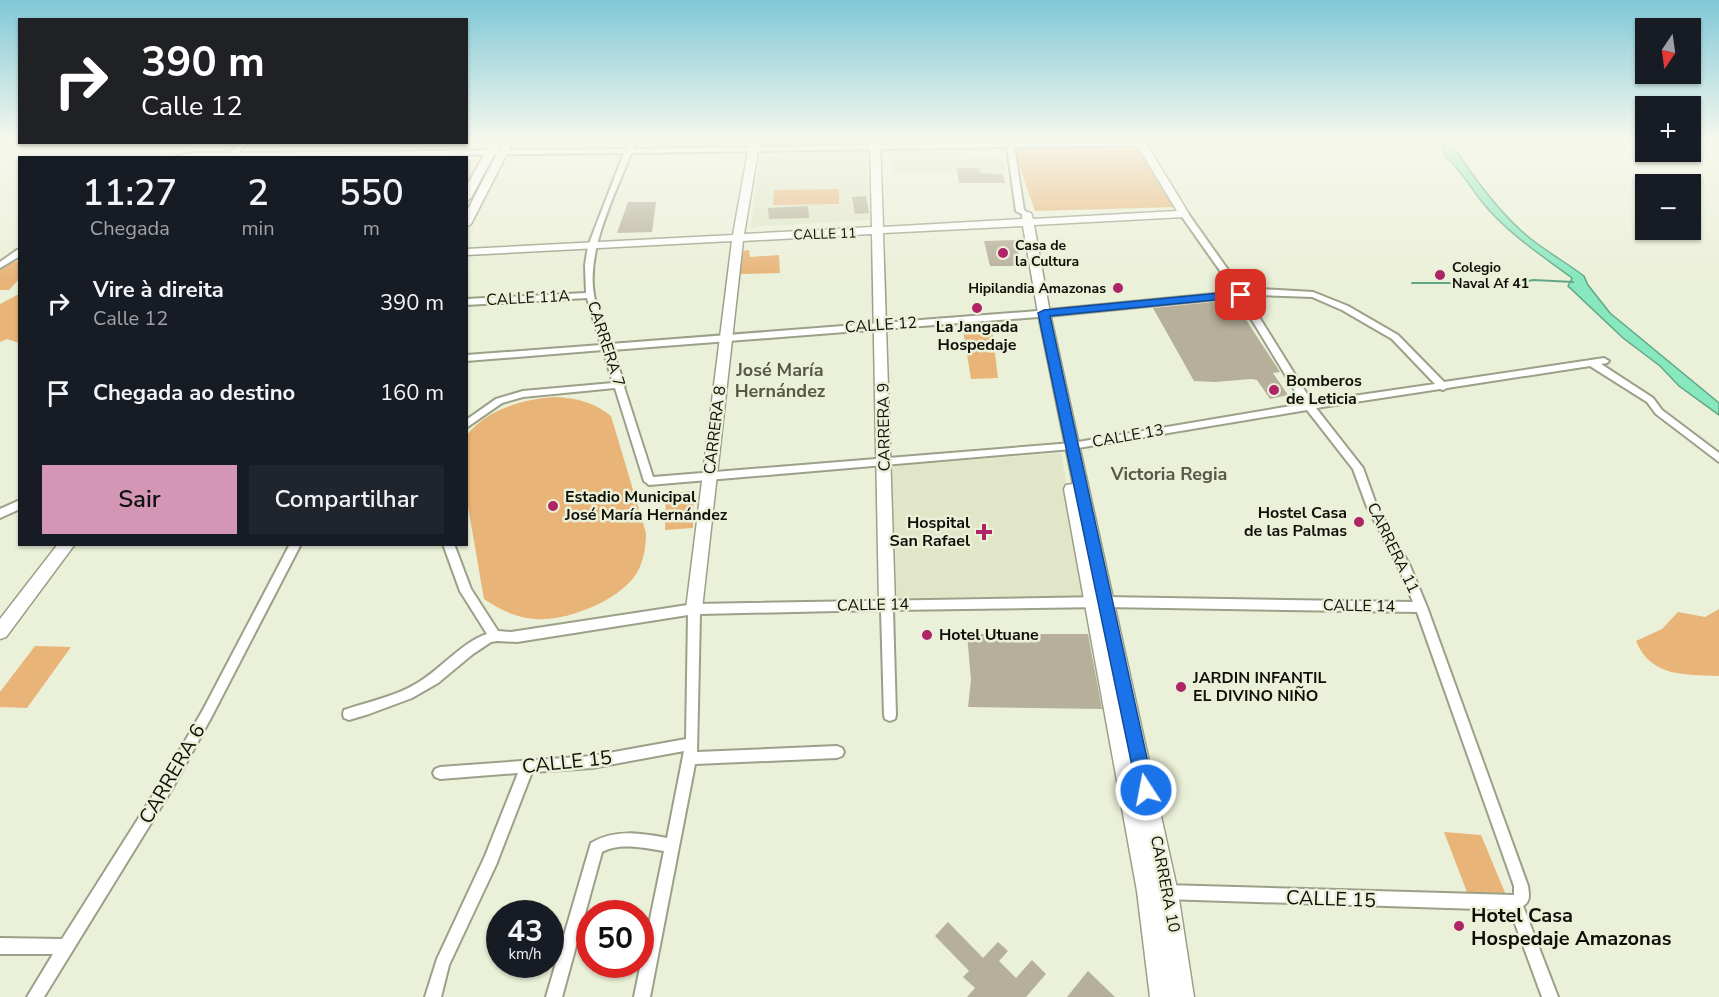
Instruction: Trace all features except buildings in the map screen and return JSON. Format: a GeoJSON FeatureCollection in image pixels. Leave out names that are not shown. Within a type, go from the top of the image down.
{"type":"FeatureCollection","features":[{"type":"Feature","properties":{"kind":"main road"},"geometry":{"type":"LineString","coordinates":[[468,220],[486,187]]}},
{"type":"Feature","properties":{"kind":"main road","name":"CARRERA 8"},"geometry":{"type":"LineString","coordinates":[[694,609],[739,234],[747,187]]}},
{"type":"Feature","properties":{"kind":"main road","name":"CARRERA 9"},"geometry":{"type":"LineString","coordinates":[[877,187],[882,325],[887,604]]}},
{"type":"Feature","properties":{"kind":"main road","name":"CARRERA 11"},"geometry":{"type":"LineString","coordinates":[[1166,187],[1181,211]]}},
{"type":"Feature","properties":{"kind":"main road","name":"CALLE 11"},"geometry":{"type":"LineString","coordinates":[[468,247],[1181,211]]}},
{"type":"Feature","properties":{"kind":"main road","name":"CARRERA 10"},"geometry":{"type":"LineString","coordinates":[[1022,218],[1098,602],[1147,891],[1161,997]]}},
{"type":"Feature","properties":{"kind":"main road","name":"CALLE 11"},"geometry":{"type":"LineString","coordinates":[[468,252],[594,242]]}},
{"type":"Feature","properties":{"kind":"main road"},"geometry":{"type":"LineString","coordinates":[[0,632],[65,546]]}},
{"type":"Feature","properties":{"kind":"main road","name":"CARRERA 10"},"geometry":{"type":"LineString","coordinates":[[1098,602],[1168,893],[1183,997]]}},
{"type":"Feature","properties":{"kind":"street","name":"CARRERA 7"},"geometry":{"type":"LineString","coordinates":[[616,187],[594,242],[589,266],[590,294],[649,481]]}},
{"type":"Feature","properties":{"kind":"street","name":"CARRERA 10"},"geometry":{"type":"LineString","coordinates":[[1017,187],[1022,218]]}},
{"type":"Feature","properties":{"kind":"street","name":"CARRERA 11"},"geometry":{"type":"LineString","coordinates":[[1181,211],[1241,295],[1309,406],[1358,468],[1372,507],[1404,566],[1421,607],[1521,885],[1522,898],[1515,903],[1550,997]]}},
{"type":"Feature","properties":{"kind":"street"},"geometry":{"type":"LineString","coordinates":[[0,258],[18,255]]}},
{"type":"Feature","properties":{"kind":"street"},"geometry":{"type":"LineString","coordinates":[[0,266],[18,255]]}},
{"type":"Feature","properties":{"kind":"street","name":"CALLE 12"},"geometry":{"type":"LineString","coordinates":[[468,358],[1041,314],[1260,292],[1296,293],[1327,300],[1395,337],[1443,387]]}},
{"type":"Feature","properties":{"kind":"street","name":"CALLE 11A"},"geometry":{"type":"LineString","coordinates":[[468,302],[590,294]]}},
{"type":"Feature","properties":{"kind":"street","name":"CALLE 13"},"geometry":{"type":"LineString","coordinates":[[649,481],[1068,446],[1604,361]]}},
{"type":"Feature","properties":{"kind":"street"},"geometry":{"type":"LineString","coordinates":[[1592,363],[1622,385],[1646,397],[1659,412],[1719,458]]}},
{"type":"Feature","properties":{"kind":"street"},"geometry":{"type":"LineString","coordinates":[[468,424],[499,401],[524,394],[620,385]]}},
{"type":"Feature","properties":{"kind":"street"},"geometry":{"type":"LineString","coordinates":[[2,511],[18,505]]}},
{"type":"Feature","properties":{"kind":"street","name":"CARRERA 6"},"geometry":{"type":"LineString","coordinates":[[35,997],[167,784],[208,712],[295,546]]}},
{"type":"Feature","properties":{"kind":"street"},"geometry":{"type":"LineString","coordinates":[[349,714],[389,704],[426,685],[467,653],[495,636],[466,591],[449,546]]}},
{"type":"Feature","properties":{"kind":"street","name":"CALLE 14"},"geometry":{"type":"LineString","coordinates":[[495,636],[517,637],[694,609],[1098,602],[1421,607]]}},
{"type":"Feature","properties":{"kind":"street","name":"CARRERA 9"},"geometry":{"type":"LineString","coordinates":[[887,604],[890,715]]}},
{"type":"Feature","properties":{"kind":"street","name":"CARRERA 8"},"geometry":{"type":"LineString","coordinates":[[642,997],[691,751],[694,609]]}},
{"type":"Feature","properties":{"kind":"street","name":"CALLE 15"},"geometry":{"type":"LineString","coordinates":[[440,773],[596,762],[691,751],[837,752]]}},
{"type":"Feature","properties":{"kind":"street"},"geometry":{"type":"LineString","coordinates":[[433,997],[442,964],[491,860],[528,766]]}},
{"type":"Feature","properties":{"kind":"street"},"geometry":{"type":"LineString","coordinates":[[554,997],[596,848],[605,841],[617,840],[672,846]]}},
{"type":"Feature","properties":{"kind":"street","name":"CALLE 15"},"geometry":{"type":"LineString","coordinates":[[1147,891],[1515,903]]}},
{"type":"Feature","properties":{"kind":"street"},"geometry":{"type":"LineString","coordinates":[[0,946],[67,947]]}},
{"type":"Feature","properties":{"kind":"shaded area"},"geometry":{"type":"Polygon","coordinates":[[[756,187],[868,187],[870,220],[751,227],[756,187]]]}},
{"type":"Feature","properties":{"kind":"shaded area"},"geometry":{"type":"Polygon","coordinates":[[[1027,187],[1164,187],[1176,207],[1035,211],[1027,187]]]}},
{"type":"Feature","properties":{"kind":"shaded area"},"geometry":{"type":"Polygon","coordinates":[[[1471,187],[1482,187],[1523,232],[1584,276],[1588,285],[1610,313],[1719,403],[1719,415],[1679,386],[1660,366],[1623,338],[1568,286],[1572,278],[1502,224],[1471,187]]]}},
{"type":"Feature","properties":{"kind":"shaded area"},"geometry":{"type":"Polygon","coordinates":[[[839,189],[839,204],[773,205],[774,190],[839,189]]]}},
{"type":"Feature","properties":{"kind":"shaded area"},"geometry":{"type":"Polygon","coordinates":[[[749,250],[750,257],[779,255],[780,273],[740,274],[743,251],[749,250]]]}},
{"type":"Feature","properties":{"kind":"shaded area"},"geometry":{"type":"Polygon","coordinates":[[[18,261],[18,280],[9,290],[0,290],[0,270],[11,262],[18,261]]]}},
{"type":"Feature","properties":{"kind":"shaded area"},"geometry":{"type":"Polygon","coordinates":[[[18,295],[18,343],[7,339],[0,342],[0,304],[18,295]]]}},
{"type":"Feature","properties":{"kind":"shaded area"},"geometry":{"type":"Polygon","coordinates":[[[991,322],[998,378],[971,379],[962,324],[991,322]]]}},
{"type":"Feature","properties":{"kind":"shaded area","name":"Estadio Municipal José María Hernández"},"geometry":{"type":"Polygon","coordinates":[[[570,398],[598,407],[611,416],[646,533],[646,543],[639,569],[632,580],[621,590],[608,599],[578,612],[548,619],[521,617],[484,599],[468,507],[468,434],[495,412],[531,400],[570,398]]]}},
{"type":"Feature","properties":{"kind":"shaded area","name":"Hospital San Rafael"},"geometry":{"type":"Polygon","coordinates":[[[1061,453],[1086,597],[896,598],[892,466],[1061,453]]]}},
{"type":"Feature","properties":{"kind":"shaded area"},"geometry":{"type":"Polygon","coordinates":[[[694,491],[693,528],[665,530],[666,493],[694,491]]]}},
{"type":"Feature","properties":{"kind":"shaded area"},"geometry":{"type":"Polygon","coordinates":[[[1719,609],[1719,676],[1682,674],[1660,668],[1643,653],[1636,641],[1662,629],[1678,612],[1705,617],[1719,609]]]}},
{"type":"Feature","properties":{"kind":"shaded area"},"geometry":{"type":"Polygon","coordinates":[[[35,646],[71,647],[27,708],[0,707],[0,692],[35,646]]]}},
{"type":"Feature","properties":{"kind":"shaded area"},"geometry":{"type":"Polygon","coordinates":[[[1444,832],[1481,835],[1506,895],[1467,892],[1444,832]]]}},
{"type":"Feature","properties":{"kind":"waterway"},"geometry":{"type":"LineString","coordinates":[[1412,283],[1450,283],[1459,287],[1478,288],[1534,280],[1573,282]]}},
{"type":"Feature","properties":{"kind":"place","name":"Casa de la Cultura"},"geometry":{"type":"Point","coordinates":[1003,253]}},
{"type":"Feature","properties":{"kind":"place","name":"Colegio Naval Af 41"},"geometry":{"type":"Point","coordinates":[1440,275]}},
{"type":"Feature","properties":{"kind":"place","name":"Hipilandia Amazonas"},"geometry":{"type":"Point","coordinates":[1118,288]}},
{"type":"Feature","properties":{"kind":"place","name":"La Jangada Hospedaje"},"geometry":{"type":"Point","coordinates":[977,308]}},
{"type":"Feature","properties":{"kind":"place","name":"Bomberos de Leticia"},"geometry":{"type":"Point","coordinates":[1274,390]}},
{"type":"Feature","properties":{"kind":"place","name":"Estadio Municipal José María Hernández"},"geometry":{"type":"Point","coordinates":[553,506]}},
{"type":"Feature","properties":{"kind":"place","name":"Hostel Casa de las Palmas"},"geometry":{"type":"Point","coordinates":[1359,522]}},
{"type":"Feature","properties":{"kind":"place","name":"Hospital San Rafael"},"geometry":{"type":"Point","coordinates":[984,532]}},
{"type":"Feature","properties":{"kind":"place","name":"Hotel Utuane"},"geometry":{"type":"Point","coordinates":[927,635]}},
{"type":"Feature","properties":{"kind":"place","name":"JARDIN INFANTIL EL DIVINO NIÑO"},"geometry":{"type":"Point","coordinates":[1181,687]}},
{"type":"Feature","properties":{"kind":"place","name":"Hotel Casa Hospedaje Amazonas"},"geometry":{"type":"Point","coordinates":[1459,926]}},
{"type":"Feature","properties":{"kind":"district","name":"José María Hernández"},"geometry":{"type":"Point","coordinates":[780,380]}},
{"type":"Feature","properties":{"kind":"district","name":"Victoria Regia"},"geometry":{"type":"Point","coordinates":[1169,474]}},
{"type":"Feature","properties":{"kind":"route"},"geometry":{"type":"LineString","coordinates":[[1146,790],[1044,313],[1241,295]]}}]}
